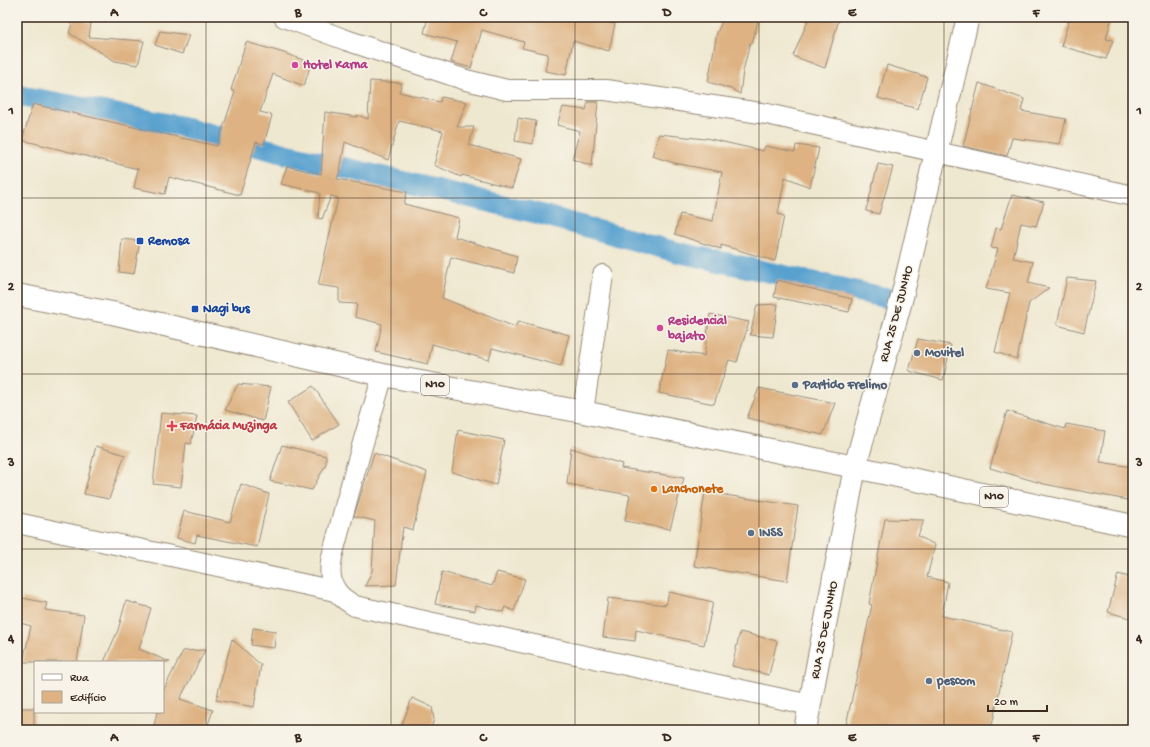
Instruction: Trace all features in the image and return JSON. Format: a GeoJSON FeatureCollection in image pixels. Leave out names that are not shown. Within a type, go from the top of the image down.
{"type":"FeatureCollection","features":[{"type":"Feature","properties":{"kind":"main road","name":"RUA 25 DE JUNHO"},"geometry":{"type":"LineString","coordinates":[[806,730],[855,467],[902,301],[968,17]]}},
{"type":"Feature","properties":{"kind":"main road","name":"N10"},"geometry":{"type":"LineString","coordinates":[[17,295],[112,313],[383,375],[583,412],[855,467],[1133,526]]}},
{"type":"Feature","properties":{"kind":"street"},"geometry":{"type":"LineString","coordinates":[[284,17],[346,40],[466,80],[507,90],[606,90],[767,114],[1133,196]]}},
{"type":"Feature","properties":{"kind":"street"},"geometry":{"type":"LineString","coordinates":[[583,412],[603,275]]}},
{"type":"Feature","properties":{"kind":"street"},"geometry":{"type":"LineString","coordinates":[[383,375],[347,498],[331,562],[331,577],[335,591],[344,600],[355,606],[810,706]]}},
{"type":"Feature","properties":{"kind":"street"},"geometry":{"type":"LineString","coordinates":[[17,523],[335,591]]}},
{"type":"Feature","properties":{"kind":"building"},"geometry":{"type":"Polygon","coordinates":[[[74,17],[91,23],[89,37],[144,41],[138,65],[115,61],[69,33],[74,17]]]}},
{"type":"Feature","properties":{"kind":"building"},"geometry":{"type":"Polygon","coordinates":[[[428,17],[582,17],[615,24],[609,51],[573,41],[566,75],[545,71],[548,54],[522,48],[524,42],[482,30],[471,68],[451,62],[457,42],[424,33],[428,17]]]}},
{"type":"Feature","properties":{"kind":"building"},"geometry":{"type":"Polygon","coordinates":[[[724,17],[758,21],[752,43],[750,43],[743,71],[740,94],[731,89],[708,82],[717,33],[724,17]]]}},
{"type":"Feature","properties":{"kind":"building"},"geometry":{"type":"Polygon","coordinates":[[[808,17],[839,19],[825,68],[793,56],[807,23],[808,17]]]}},
{"type":"Feature","properties":{"kind":"building"},"geometry":{"type":"Polygon","coordinates":[[[1070,17],[1112,17],[1106,39],[1113,40],[1106,59],[1061,46],[1070,17]]]}},
{"type":"Feature","properties":{"kind":"building"},"geometry":{"type":"Polygon","coordinates":[[[160,31],[189,35],[182,54],[155,45],[160,31]]]}},
{"type":"Feature","properties":{"kind":"building"},"geometry":{"type":"Polygon","coordinates":[[[246,42],[284,53],[311,63],[304,86],[273,74],[260,112],[272,115],[264,144],[256,142],[240,195],[169,177],[165,194],[134,188],[138,169],[22,140],[33,104],[217,146],[235,92],[231,90],[246,42]]]}},
{"type":"Feature","properties":{"kind":"building"},"geometry":{"type":"Polygon","coordinates":[[[887,65],[927,77],[918,109],[878,98],[887,65]]]}},
{"type":"Feature","properties":{"kind":"building"},"geometry":{"type":"Polygon","coordinates":[[[370,81],[402,83],[399,92],[440,102],[441,97],[467,102],[457,127],[474,127],[469,145],[521,159],[512,188],[462,175],[461,177],[434,165],[443,131],[399,121],[388,160],[345,142],[340,171],[337,179],[407,192],[404,204],[459,218],[455,237],[517,256],[514,273],[451,257],[442,298],[515,327],[518,321],[569,335],[561,366],[492,348],[489,360],[432,344],[428,364],[376,352],[382,324],[355,317],[357,304],[339,303],[339,288],[318,285],[338,198],[331,196],[322,219],[318,218],[320,193],[281,184],[287,166],[321,174],[325,112],[357,117],[357,115],[368,119],[370,81]]]}},
{"type":"Feature","properties":{"kind":"building"},"geometry":{"type":"Polygon","coordinates":[[[979,83],[1024,99],[1021,111],[1066,119],[1060,144],[1012,138],[1007,156],[963,146],[979,83]]]}},
{"type":"Feature","properties":{"kind":"building"},"geometry":{"type":"Polygon","coordinates":[[[588,102],[598,102],[592,166],[572,159],[580,131],[557,125],[563,107],[586,110],[588,102]]]}},
{"type":"Feature","properties":{"kind":"building"},"geometry":{"type":"Polygon","coordinates":[[[518,118],[536,121],[533,144],[515,141],[518,118]]]}},
{"type":"Feature","properties":{"kind":"building"},"geometry":{"type":"Polygon","coordinates":[[[659,134],[706,138],[763,151],[765,146],[795,152],[796,145],[819,148],[810,187],[785,177],[778,214],[784,216],[775,261],[721,245],[721,249],[675,234],[680,214],[713,221],[722,172],[674,163],[652,156],[659,134]]]}},
{"type":"Feature","properties":{"kind":"building"},"geometry":{"type":"Polygon","coordinates":[[[878,164],[893,167],[879,214],[866,211],[878,164]]]}},
{"type":"Feature","properties":{"kind":"building"},"geometry":{"type":"Polygon","coordinates":[[[1012,195],[1044,202],[1036,226],[1021,223],[1013,258],[1033,262],[1028,283],[1049,288],[1029,303],[1017,359],[995,352],[1010,293],[986,289],[998,249],[991,248],[996,228],[1001,229],[1012,195]]]}},
{"type":"Feature","properties":{"kind":"building"},"geometry":{"type":"Polygon","coordinates":[[[122,239],[140,241],[134,274],[119,272],[122,239]]]}},
{"type":"Feature","properties":{"kind":"building"},"geometry":{"type":"Polygon","coordinates":[[[1067,278],[1096,281],[1084,332],[1057,325],[1067,278]]]}},
{"type":"Feature","properties":{"kind":"building"},"geometry":{"type":"Polygon","coordinates":[[[777,280],[852,299],[849,312],[774,297],[777,280]]]}},
{"type":"Feature","properties":{"kind":"building"},"geometry":{"type":"Polygon","coordinates":[[[778,304],[773,337],[750,335],[757,305],[778,304]]]}},
{"type":"Feature","properties":{"kind":"building"},"geometry":{"type":"Polygon","coordinates":[[[710,314],[749,322],[737,362],[729,360],[714,404],[659,393],[668,350],[704,356],[710,314]]]}},
{"type":"Feature","properties":{"kind":"building"},"geometry":{"type":"Polygon","coordinates":[[[918,339],[951,345],[943,380],[909,371],[918,339]]]}},
{"type":"Feature","properties":{"kind":"building"},"geometry":{"type":"Polygon","coordinates":[[[238,384],[271,387],[263,421],[225,410],[238,384]]]}},
{"type":"Feature","properties":{"kind":"building"},"geometry":{"type":"Polygon","coordinates":[[[313,386],[339,424],[312,441],[288,402],[313,386]]]}},
{"type":"Feature","properties":{"kind":"building"},"geometry":{"type":"Polygon","coordinates":[[[759,388],[835,403],[823,435],[747,418],[759,388]]]}},
{"type":"Feature","properties":{"kind":"building"},"geometry":{"type":"Polygon","coordinates":[[[1007,411],[1065,429],[1066,424],[1105,431],[1100,462],[1133,467],[1133,501],[1044,484],[990,468],[1007,411]]]}},
{"type":"Feature","properties":{"kind":"building"},"geometry":{"type":"Polygon","coordinates":[[[161,413],[197,416],[191,444],[186,443],[181,487],[153,484],[161,413]]]}},
{"type":"Feature","properties":{"kind":"building"},"geometry":{"type":"Polygon","coordinates":[[[458,430],[504,440],[496,485],[452,472],[458,430]]]}},
{"type":"Feature","properties":{"kind":"building"},"geometry":{"type":"Polygon","coordinates":[[[282,445],[326,456],[326,464],[312,490],[270,481],[282,445]]]}},
{"type":"Feature","properties":{"kind":"building"},"geometry":{"type":"Polygon","coordinates":[[[96,446],[125,455],[109,499],[84,494],[96,446]]]}},
{"type":"Feature","properties":{"kind":"building"},"geometry":{"type":"Polygon","coordinates":[[[571,448],[622,464],[621,468],[684,478],[670,529],[625,521],[630,495],[567,484],[571,448]]]}},
{"type":"Feature","properties":{"kind":"building"},"geometry":{"type":"Polygon","coordinates":[[[374,453],[427,472],[413,530],[403,527],[396,585],[365,586],[372,571],[375,521],[354,516],[374,453]]]}},
{"type":"Feature","properties":{"kind":"building"},"geometry":{"type":"Polygon","coordinates":[[[241,484],[269,494],[257,547],[197,535],[195,543],[177,538],[184,511],[230,522],[241,484]]]}},
{"type":"Feature","properties":{"kind":"building"},"geometry":{"type":"Polygon","coordinates":[[[705,492],[798,506],[787,581],[694,566],[705,492]]]}},
{"type":"Feature","properties":{"kind":"building","name":"pescom"},"geometry":{"type":"Polygon","coordinates":[[[885,519],[924,520],[918,536],[935,545],[927,577],[948,582],[942,616],[1012,632],[991,730],[845,730],[872,605],[869,604],[885,519]]]}},
{"type":"Feature","properties":{"kind":"building"},"geometry":{"type":"Polygon","coordinates":[[[442,572],[492,586],[497,572],[525,579],[514,611],[505,607],[503,612],[476,605],[475,611],[435,604],[442,572]]]}},
{"type":"Feature","properties":{"kind":"building"},"geometry":{"type":"Polygon","coordinates":[[[1118,574],[1133,578],[1133,619],[1108,612],[1118,574]]]}},
{"type":"Feature","properties":{"kind":"building"},"geometry":{"type":"Polygon","coordinates":[[[669,592],[713,602],[704,645],[636,630],[635,641],[603,637],[608,598],[666,605],[669,592]]]}},
{"type":"Feature","properties":{"kind":"building"},"geometry":{"type":"Polygon","coordinates":[[[23,598],[47,603],[45,610],[84,615],[77,661],[23,662],[31,626],[17,622],[17,614],[23,598]]]}},
{"type":"Feature","properties":{"kind":"building"},"geometry":{"type":"Polygon","coordinates":[[[126,601],[151,608],[139,649],[170,662],[104,661],[118,630],[126,601]]]}},
{"type":"Feature","properties":{"kind":"building"},"geometry":{"type":"Polygon","coordinates":[[[253,628],[276,631],[274,648],[251,645],[253,628]]]}},
{"type":"Feature","properties":{"kind":"building"},"geometry":{"type":"Polygon","coordinates":[[[740,632],[777,641],[769,675],[732,666],[740,632]]]}},
{"type":"Feature","properties":{"kind":"building"},"geometry":{"type":"Polygon","coordinates":[[[232,639],[261,665],[254,707],[216,700],[232,639]]]}},
{"type":"Feature","properties":{"kind":"building"},"geometry":{"type":"Polygon","coordinates":[[[205,650],[180,699],[213,710],[206,730],[153,730],[157,713],[164,713],[164,689],[183,651],[205,650]]]}},
{"type":"Feature","properties":{"kind":"building"},"geometry":{"type":"Polygon","coordinates":[[[412,698],[432,707],[434,720],[430,730],[400,730],[412,698]]]}},
{"type":"Feature","properties":{"kind":"building"},"geometry":{"type":"Polygon","coordinates":[[[17,708],[34,708],[34,730],[17,730],[17,708]]]}},
{"type":"Feature","properties":{"kind":"waterway"},"geometry":{"type":"LineString","coordinates":[[17,95],[180,126],[286,154],[532,212],[676,252],[901,301]]}},
{"type":"Feature","properties":{"kind":"place","name":"Hotel Karna"},"geometry":{"type":"Point","coordinates":[295,65]}},
{"type":"Feature","properties":{"kind":"place","name":"Remosa"},"geometry":{"type":"Point","coordinates":[140,241]}},
{"type":"Feature","properties":{"kind":"place","name":"Nagi bus"},"geometry":{"type":"Point","coordinates":[195,309]}},
{"type":"Feature","properties":{"kind":"place","name":"Residencial bajato"},"geometry":{"type":"Point","coordinates":[660,328]}},
{"type":"Feature","properties":{"kind":"place","name":"Movitel"},"geometry":{"type":"Point","coordinates":[917,353]}},
{"type":"Feature","properties":{"kind":"place","name":"Partido Frelimo"},"geometry":{"type":"Point","coordinates":[795,385]}},
{"type":"Feature","properties":{"kind":"place","name":"Farmácia Muzinga"},"geometry":{"type":"Point","coordinates":[172,426]}},
{"type":"Feature","properties":{"kind":"place","name":"Lanchonete"},"geometry":{"type":"Point","coordinates":[654,489]}},
{"type":"Feature","properties":{"kind":"place","name":"INSS"},"geometry":{"type":"Point","coordinates":[751,533]}},
{"type":"Feature","properties":{"kind":"place","name":"pescom"},"geometry":{"type":"Point","coordinates":[929,681]}}]}
